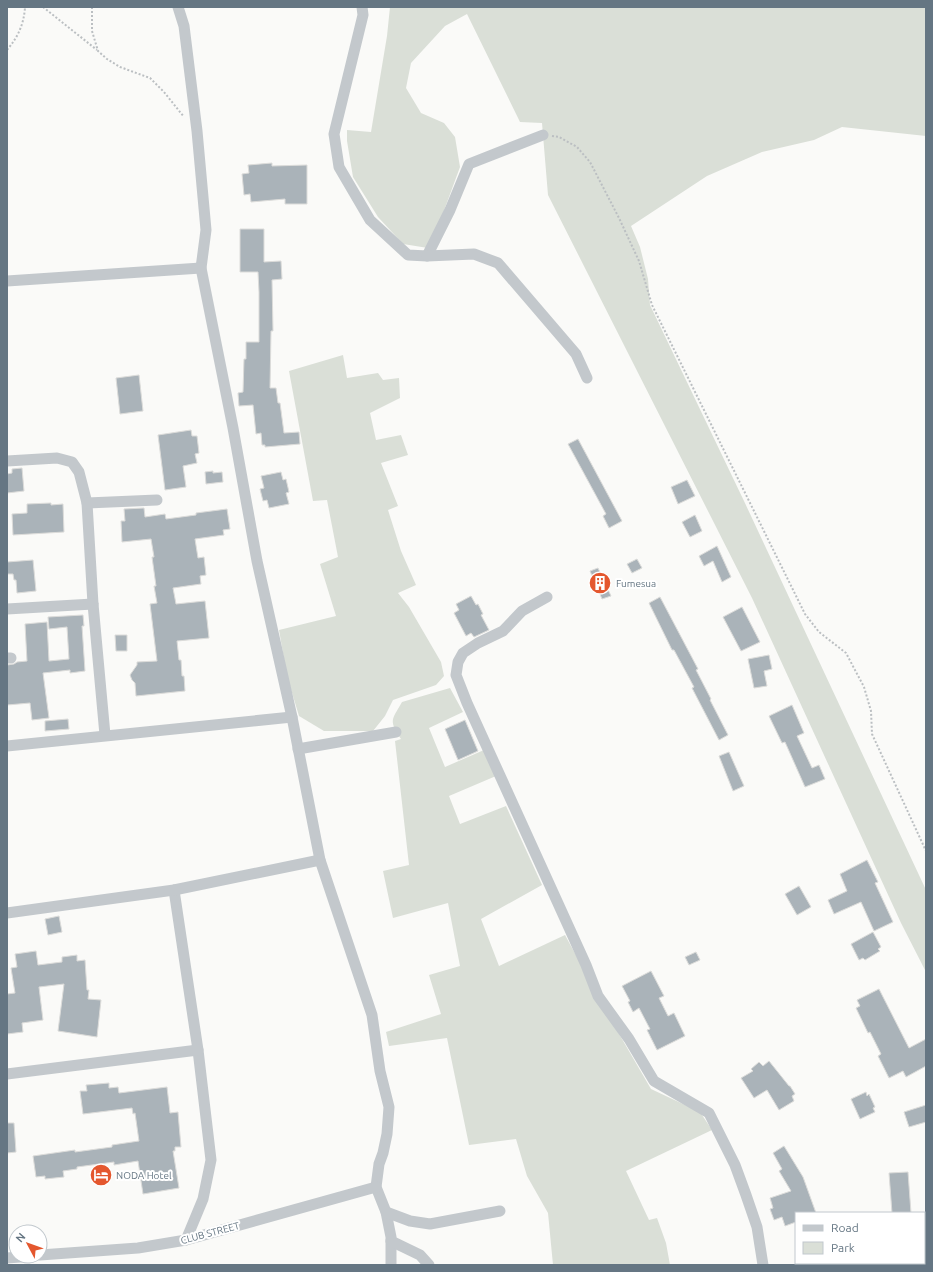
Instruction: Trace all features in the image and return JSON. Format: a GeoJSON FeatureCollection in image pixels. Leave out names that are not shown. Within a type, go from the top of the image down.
{"type":"FeatureCollection","features":[{"type":"Feature","properties":{"kind":"street"},"geometry":{"type":"LineString","coordinates":[[178,7],[184,26],[197,132],[206,230],[201,268],[233,428],[257,561],[292,716],[320,860],[372,1015],[380,1071],[389,1107],[387,1134],[379,1164],[376,1187],[386,1212],[391,1241],[391,1265]]}},
{"type":"Feature","properties":{"kind":"street"},"geometry":{"type":"LineString","coordinates":[[362,7],[362,15],[334,134],[339,167],[370,220],[408,255],[427,256],[474,254],[498,263],[576,354],[587,378]]}},
{"type":"Feature","properties":{"kind":"street"},"geometry":{"type":"LineString","coordinates":[[427,256],[450,210],[469,164],[543,135]]}},
{"type":"Feature","properties":{"kind":"street"},"geometry":{"type":"LineString","coordinates":[[7,281],[201,268]]}},
{"type":"Feature","properties":{"kind":"street"},"geometry":{"type":"LineString","coordinates":[[7,461],[57,458],[72,462],[79,472],[87,502],[93,604],[105,735]]}},
{"type":"Feature","properties":{"kind":"street"},"geometry":{"type":"LineString","coordinates":[[87,502],[157,500]]}},
{"type":"Feature","properties":{"kind":"street"},"geometry":{"type":"LineString","coordinates":[[547,597],[522,611],[503,631],[478,643],[463,653],[458,662],[456,675],[467,703],[586,965],[598,996],[629,1039],[654,1081],[709,1113],[735,1165],[746,1195],[757,1227],[763,1265]]}},
{"type":"Feature","properties":{"kind":"street"},"geometry":{"type":"LineString","coordinates":[[7,609],[93,604]]}},
{"type":"Feature","properties":{"kind":"street"},"geometry":{"type":"LineString","coordinates":[[7,746],[292,716]]}},
{"type":"Feature","properties":{"kind":"street"},"geometry":{"type":"LineString","coordinates":[[298,749],[396,732]]}},
{"type":"Feature","properties":{"kind":"street"},"geometry":{"type":"LineString","coordinates":[[7,913],[174,890],[320,860]]}},
{"type":"Feature","properties":{"kind":"street"},"geometry":{"type":"LineString","coordinates":[[174,890],[198,1050],[210,1160],[203,1199],[186,1240]]}},
{"type":"Feature","properties":{"kind":"street"},"geometry":{"type":"LineString","coordinates":[[7,1074],[198,1050]]}},
{"type":"Feature","properties":{"kind":"street","name":"CLUB STREET"},"geometry":{"type":"LineString","coordinates":[[48,1255],[138,1248],[186,1240],[376,1187]]}},
{"type":"Feature","properties":{"kind":"street"},"geometry":{"type":"LineString","coordinates":[[386,1212],[410,1221],[430,1224],[500,1211]]}},
{"type":"Feature","properties":{"kind":"street"},"geometry":{"type":"LineString","coordinates":[[391,1241],[420,1255],[429,1265]]}},
{"type":"Feature","properties":{"kind":"path"},"geometry":{"type":"LineString","coordinates":[[7,50],[17,38],[25,18],[25,7]]}},
{"type":"Feature","properties":{"kind":"path"},"geometry":{"type":"LineString","coordinates":[[43,7],[107,59],[120,67],[150,78],[164,92],[197,132]]}},
{"type":"Feature","properties":{"kind":"path"},"geometry":{"type":"LineString","coordinates":[[92,7],[92,31],[98,51]]}},
{"type":"Feature","properties":{"kind":"path"},"geometry":{"type":"LineString","coordinates":[[543,135],[559,137],[577,147],[590,162],[639,261],[652,305],[805,614],[819,632],[846,653],[864,687],[871,711],[872,734],[926,851]]}},
{"type":"Feature","properties":{"kind":"green space"},"geometry":{"type":"Polygon","coordinates":[[[390,7],[926,7],[926,136],[842,127],[814,140],[762,152],[707,176],[631,226],[640,247],[648,279],[650,305],[744,501],[926,890],[926,972],[901,923],[752,598],[548,195],[542,123],[520,122],[467,14],[445,26],[411,63],[406,88],[421,113],[444,123],[455,137],[460,167],[442,216],[428,248],[403,244],[378,217],[353,177],[347,141],[347,130],[371,132],[387,36],[390,7]]]}},
{"type":"Feature","properties":{"kind":"green space"},"geometry":{"type":"Polygon","coordinates":[[[343,355],[347,378],[378,373],[383,380],[399,378],[400,398],[370,413],[376,440],[401,435],[408,455],[381,463],[398,506],[388,510],[401,551],[416,585],[398,593],[409,607],[441,662],[444,676],[436,685],[393,700],[385,716],[373,731],[324,731],[299,716],[287,676],[279,630],[336,616],[320,564],[338,557],[327,500],[313,501],[289,371],[343,355]]]}},
{"type":"Feature","properties":{"kind":"green space"},"geometry":{"type":"Polygon","coordinates":[[[450,688],[463,712],[429,728],[445,767],[484,750],[496,776],[449,796],[460,824],[506,806],[542,885],[481,919],[499,966],[565,935],[615,1027],[651,1089],[700,1112],[712,1130],[626,1171],[649,1220],[657,1218],[666,1243],[670,1265],[553,1265],[548,1213],[527,1176],[516,1139],[469,1145],[447,1038],[389,1046],[386,1032],[441,1014],[429,975],[460,966],[448,903],[393,918],[383,871],[409,865],[395,741],[401,739],[394,728],[394,717],[402,702],[450,688]]]}},
{"type":"Feature","properties":{"kind":"building"},"geometry":{"type":"Polygon","coordinates":[[[272,163],[272,166],[307,165],[307,204],[285,204],[285,199],[251,202],[250,194],[244,195],[242,174],[249,173],[248,165],[272,163]]]}},
{"type":"Feature","properties":{"kind":"building"},"geometry":{"type":"Polygon","coordinates":[[[240,229],[264,229],[264,262],[281,261],[282,279],[272,280],[273,331],[271,331],[270,388],[276,388],[278,403],[280,403],[284,433],[299,432],[300,444],[265,447],[265,445],[262,445],[261,433],[256,434],[253,405],[239,406],[238,393],[243,392],[246,342],[259,342],[258,272],[240,272],[240,229]]]}},
{"type":"Feature","properties":{"kind":"building"},"geometry":{"type":"Polygon","coordinates":[[[139,375],[143,411],[120,414],[116,378],[139,375]]]}},
{"type":"Feature","properties":{"kind":"building"},"geometry":{"type":"Polygon","coordinates":[[[191,430],[192,436],[197,436],[199,453],[195,454],[197,463],[183,466],[186,487],[165,490],[158,435],[191,430]]]}},
{"type":"Feature","properties":{"kind":"building"},"geometry":{"type":"Polygon","coordinates":[[[578,439],[622,521],[609,528],[603,516],[606,514],[568,444],[578,439]]]}},
{"type":"Feature","properties":{"kind":"building"},"geometry":{"type":"Polygon","coordinates":[[[22,468],[24,491],[7,493],[7,474],[12,473],[12,469],[22,468]]]}},
{"type":"Feature","properties":{"kind":"building"},"geometry":{"type":"Polygon","coordinates":[[[213,471],[213,473],[222,472],[223,482],[206,484],[205,472],[213,471]]]}},
{"type":"Feature","properties":{"kind":"building"},"geometry":{"type":"Polygon","coordinates":[[[281,472],[283,480],[286,479],[289,492],[286,493],[289,504],[269,508],[267,500],[263,501],[260,489],[264,488],[261,476],[281,472]]]}},
{"type":"Feature","properties":{"kind":"building"},"geometry":{"type":"Polygon","coordinates":[[[687,480],[695,496],[678,504],[671,487],[687,480]]]}},
{"type":"Feature","properties":{"kind":"building"},"geometry":{"type":"Polygon","coordinates":[[[51,503],[51,505],[63,504],[64,532],[13,535],[12,514],[27,513],[27,504],[51,503]]]}},
{"type":"Feature","properties":{"kind":"building"},"geometry":{"type":"Polygon","coordinates":[[[144,508],[145,517],[165,514],[166,519],[227,509],[230,529],[223,530],[224,535],[195,539],[198,558],[204,557],[206,575],[200,576],[201,584],[173,588],[176,604],[205,601],[209,638],[177,641],[179,660],[181,660],[182,676],[184,676],[185,691],[136,696],[135,683],[130,675],[137,665],[137,662],[157,661],[150,604],[157,603],[152,557],[154,557],[151,539],[122,542],[121,521],[125,521],[124,509],[144,508]]]}},
{"type":"Feature","properties":{"kind":"building"},"geometry":{"type":"Polygon","coordinates":[[[695,515],[702,531],[690,537],[682,522],[695,515]]]}},
{"type":"Feature","properties":{"kind":"building"},"geometry":{"type":"Polygon","coordinates":[[[717,546],[731,577],[722,582],[713,561],[704,566],[699,556],[717,546]]]}},
{"type":"Feature","properties":{"kind":"building"},"geometry":{"type":"Polygon","coordinates":[[[637,559],[642,568],[632,573],[627,564],[637,559]]]}},
{"type":"Feature","properties":{"kind":"building"},"geometry":{"type":"Polygon","coordinates":[[[33,560],[36,591],[17,593],[16,580],[14,580],[13,574],[7,574],[7,562],[33,560]]]}},
{"type":"Feature","properties":{"kind":"building","name":"Fumesua"},"geometry":{"type":"Polygon","coordinates":[[[598,568],[611,596],[602,599],[590,571],[598,568]]]}},
{"type":"Feature","properties":{"kind":"building"},"geometry":{"type":"Polygon","coordinates":[[[471,596],[476,605],[478,604],[483,614],[481,615],[489,630],[474,637],[471,633],[466,636],[454,613],[459,610],[456,604],[471,596]]]}},
{"type":"Feature","properties":{"kind":"building"},"geometry":{"type":"Polygon","coordinates":[[[660,597],[698,669],[696,670],[728,735],[719,740],[692,688],[694,687],[674,650],[672,650],[649,603],[660,597]]]}},
{"type":"Feature","properties":{"kind":"building"},"geometry":{"type":"Polygon","coordinates":[[[742,607],[760,642],[741,651],[723,617],[742,607]]]}},
{"type":"Feature","properties":{"kind":"building"},"geometry":{"type":"Polygon","coordinates":[[[83,615],[84,626],[82,626],[85,671],[70,673],[70,670],[43,673],[49,718],[32,720],[30,703],[7,705],[7,665],[27,661],[25,624],[47,622],[49,661],[69,659],[67,627],[49,629],[48,617],[83,615]]]}},
{"type":"Feature","properties":{"kind":"building"},"geometry":{"type":"Polygon","coordinates":[[[115,635],[127,635],[127,651],[116,651],[115,635]]]}},
{"type":"Feature","properties":{"kind":"building"},"geometry":{"type":"Polygon","coordinates":[[[769,655],[772,669],[764,671],[767,686],[754,688],[748,659],[769,655]]]}},
{"type":"Feature","properties":{"kind":"building"},"geometry":{"type":"Polygon","coordinates":[[[792,705],[804,733],[797,736],[812,768],[819,765],[825,779],[805,787],[785,742],[782,743],[769,716],[792,705]]]}},
{"type":"Feature","properties":{"kind":"building"},"geometry":{"type":"Polygon","coordinates":[[[68,719],[69,729],[45,731],[45,721],[68,719]]]}},
{"type":"Feature","properties":{"kind":"building"},"geometry":{"type":"Polygon","coordinates":[[[465,720],[478,751],[458,760],[445,729],[465,720]]]}},
{"type":"Feature","properties":{"kind":"building"},"geometry":{"type":"Polygon","coordinates":[[[729,752],[744,786],[733,791],[719,756],[729,752]]]}},
{"type":"Feature","properties":{"kind":"building"},"geometry":{"type":"Polygon","coordinates":[[[867,860],[878,882],[875,883],[893,922],[874,931],[861,902],[834,914],[828,900],[847,891],[840,874],[867,860]]]}},
{"type":"Feature","properties":{"kind":"building"},"geometry":{"type":"Polygon","coordinates":[[[799,886],[811,907],[797,915],[785,894],[799,886]]]}},
{"type":"Feature","properties":{"kind":"building"},"geometry":{"type":"Polygon","coordinates":[[[59,916],[62,932],[48,935],[45,919],[59,916]]]}},
{"type":"Feature","properties":{"kind":"building"},"geometry":{"type":"Polygon","coordinates":[[[873,932],[881,947],[878,949],[880,951],[865,960],[863,958],[859,960],[851,944],[873,932]]]}},
{"type":"Feature","properties":{"kind":"building"},"geometry":{"type":"Polygon","coordinates":[[[36,951],[38,965],[62,962],[62,957],[77,955],[77,961],[85,960],[87,990],[89,990],[88,999],[101,1000],[97,1037],[58,1031],[64,984],[39,987],[43,1020],[22,1023],[23,1032],[7,1034],[7,994],[15,993],[11,968],[17,967],[15,954],[36,951]]]}},
{"type":"Feature","properties":{"kind":"building"},"geometry":{"type":"Polygon","coordinates":[[[696,952],[700,960],[689,965],[685,957],[696,952]]]}},
{"type":"Feature","properties":{"kind":"building"},"geometry":{"type":"Polygon","coordinates":[[[651,971],[664,996],[659,998],[668,1016],[674,1013],[685,1036],[657,1050],[647,1030],[650,1029],[639,1008],[633,1012],[628,1002],[630,1001],[622,986],[651,971]]]}},
{"type":"Feature","properties":{"kind":"building"},"geometry":{"type":"Polygon","coordinates":[[[879,989],[909,1048],[926,1039],[926,1066],[906,1077],[903,1071],[889,1078],[878,1056],[881,1054],[870,1032],[868,1033],[856,1008],[860,1006],[857,1000],[879,989]]]}},
{"type":"Feature","properties":{"kind":"building"},"geometry":{"type":"Polygon","coordinates":[[[769,1061],[795,1094],[792,1096],[794,1101],[779,1110],[767,1090],[754,1098],[741,1078],[753,1071],[751,1069],[759,1062],[763,1066],[769,1061]]]}},
{"type":"Feature","properties":{"kind":"building"},"geometry":{"type":"Polygon","coordinates":[[[109,1083],[109,1088],[118,1087],[119,1093],[167,1087],[170,1113],[178,1112],[181,1147],[175,1147],[175,1151],[173,1151],[179,1188],[143,1194],[138,1161],[114,1165],[114,1162],[77,1167],[77,1169],[63,1171],[64,1177],[45,1179],[45,1176],[36,1177],[33,1156],[75,1150],[75,1152],[112,1147],[112,1145],[139,1141],[135,1113],[133,1114],[132,1108],[83,1114],[80,1091],[87,1091],[86,1085],[109,1083]]]}},
{"type":"Feature","properties":{"kind":"building"},"geometry":{"type":"Polygon","coordinates":[[[866,1092],[867,1096],[869,1094],[875,1107],[873,1108],[875,1112],[860,1119],[851,1099],[866,1092]]]}},
{"type":"Feature","properties":{"kind":"building"},"geometry":{"type":"Polygon","coordinates":[[[926,1105],[926,1122],[909,1127],[904,1112],[926,1105]]]}},
{"type":"Feature","properties":{"kind":"building"},"geometry":{"type":"Polygon","coordinates":[[[7,1123],[14,1123],[16,1152],[7,1153],[7,1123]]]}},
{"type":"Feature","properties":{"kind":"building"},"geometry":{"type":"Polygon","coordinates":[[[784,1146],[803,1177],[816,1212],[795,1212],[795,1222],[785,1226],[782,1217],[774,1220],[770,1209],[773,1208],[770,1198],[791,1191],[779,1171],[782,1169],[773,1153],[784,1146]]]}},
{"type":"Feature","properties":{"kind":"building"},"geometry":{"type":"Polygon","coordinates":[[[908,1172],[911,1212],[892,1212],[889,1173],[908,1172]]]}},
{"type":"Feature","properties":{"kind":"place","name":"Fumesua"},"geometry":{"type":"Point","coordinates":[600,583]}},
{"type":"Feature","properties":{"kind":"place","name":"NODA Hotel"},"geometry":{"type":"Point","coordinates":[101,1175]}}]}
